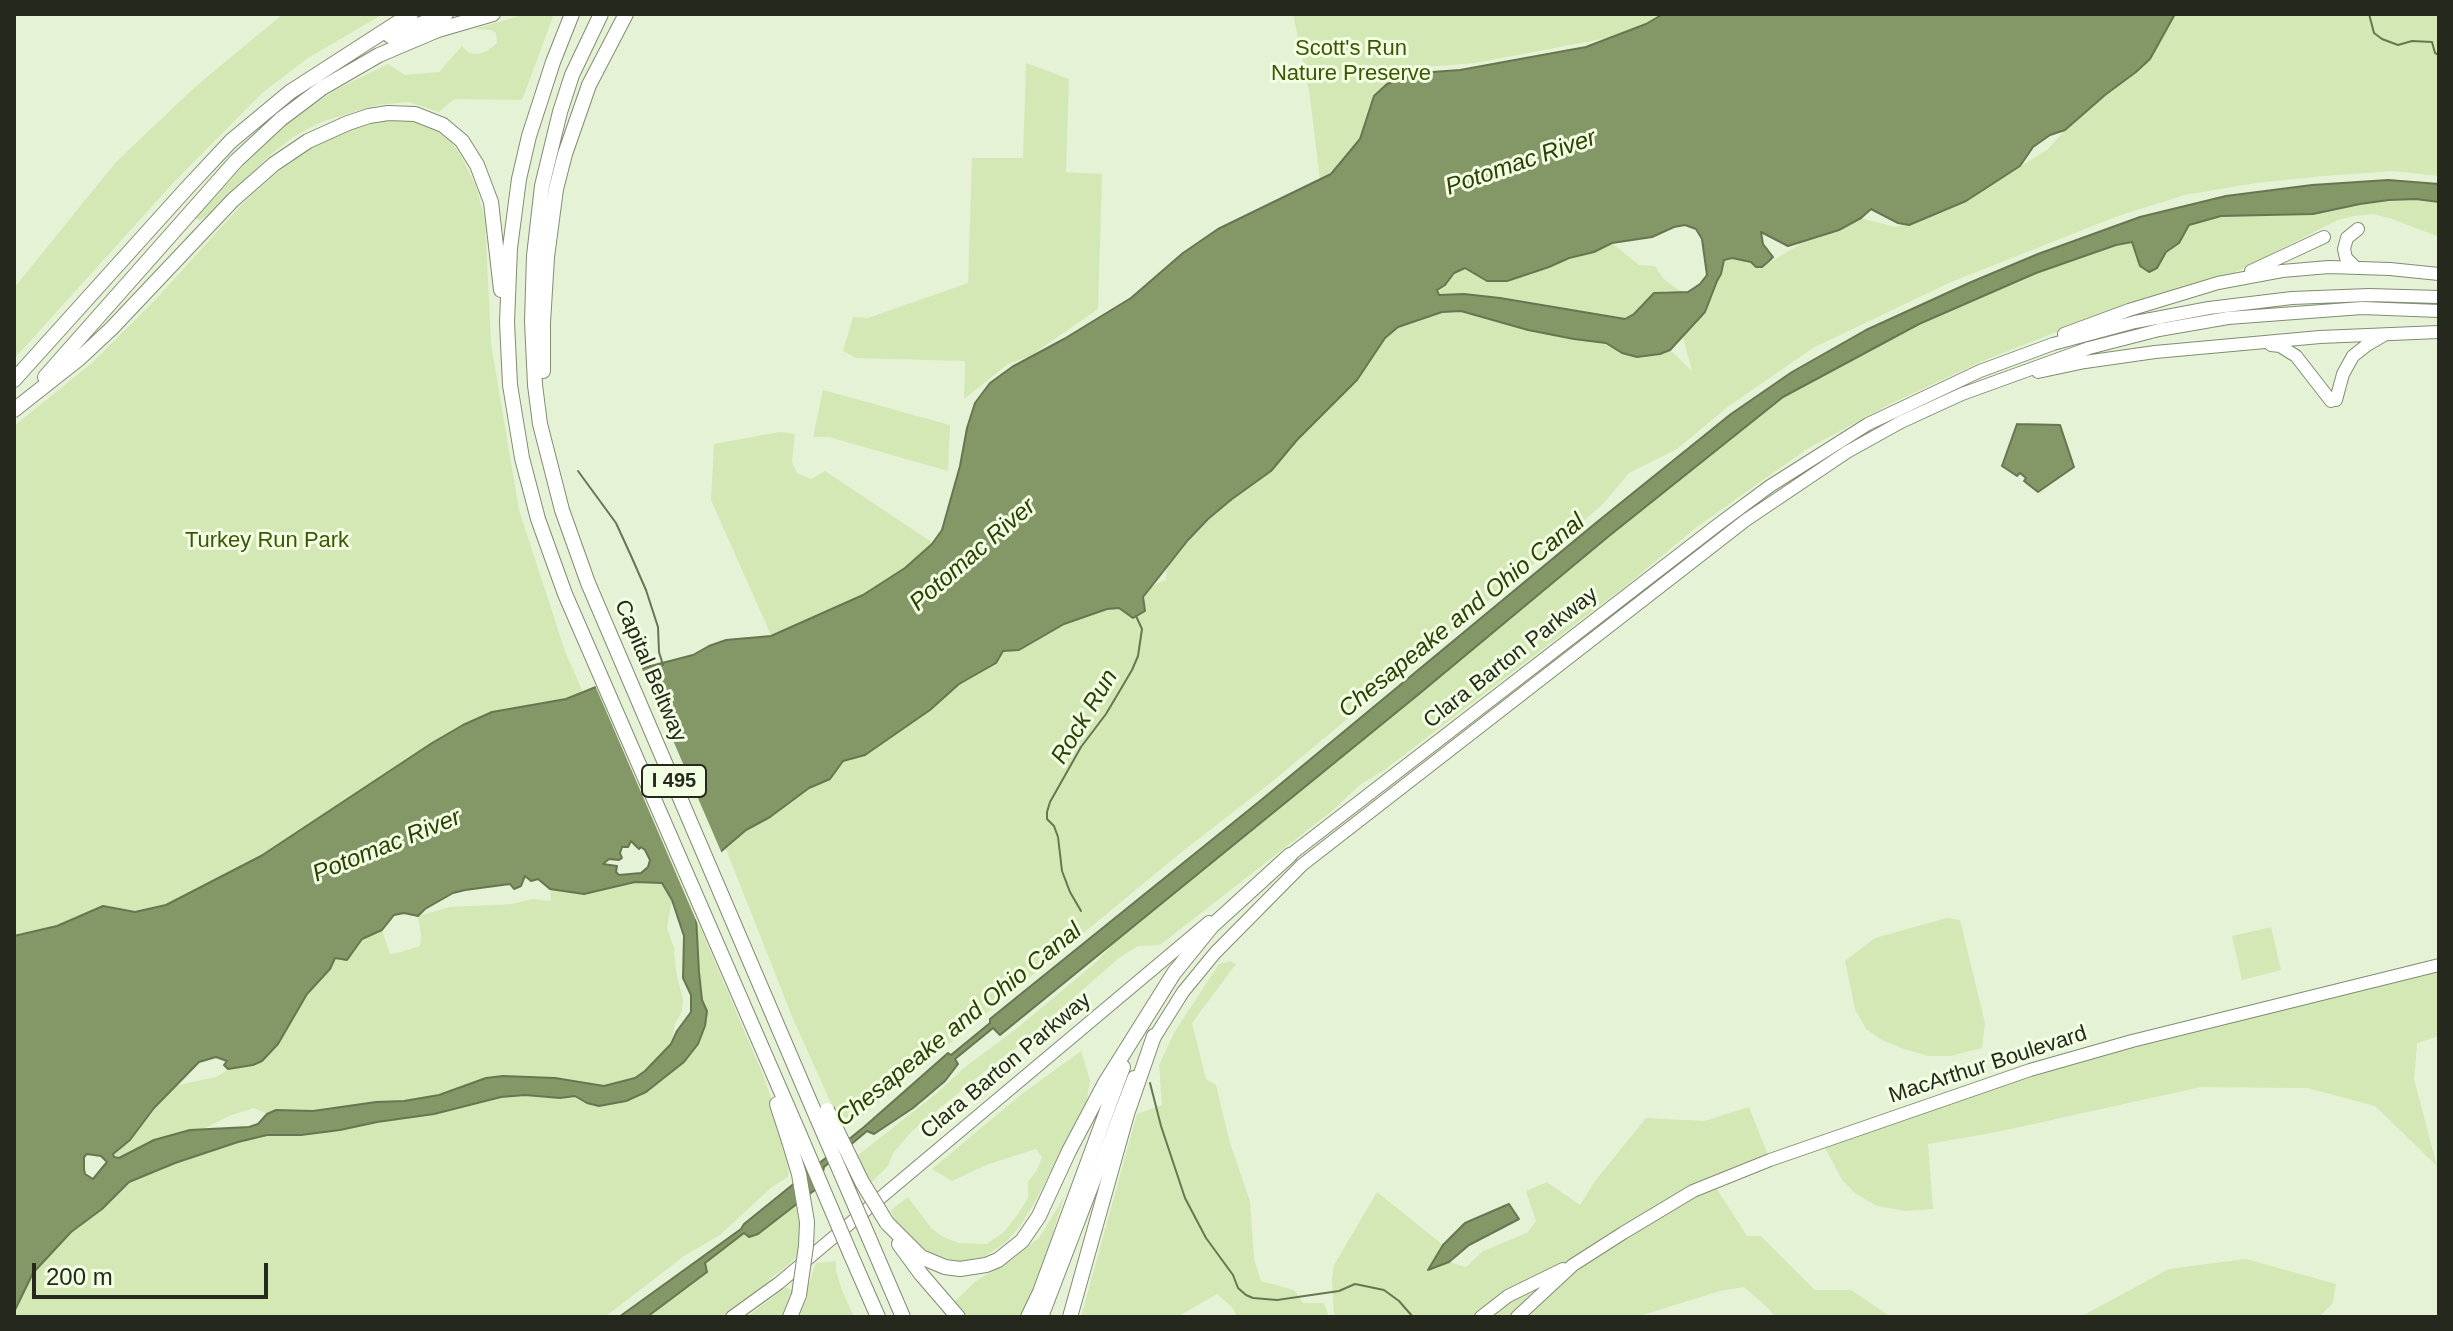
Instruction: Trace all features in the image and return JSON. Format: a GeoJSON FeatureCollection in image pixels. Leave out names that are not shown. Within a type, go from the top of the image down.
{"type":"FeatureCollection","features":[{"type":"Feature","properties":{"kind":"highway"},"geometry":{"type":"LineString","coordinates":[[14,380],[231,141],[290,92],[411,14]]}},
{"type":"Feature","properties":{"kind":"highway"},"geometry":{"type":"LineString","coordinates":[[336,63],[388,37],[446,14]]}},
{"type":"Feature","properties":{"kind":"highway"},"geometry":{"type":"LineString","coordinates":[[14,409],[236,161],[281,119],[322,88],[379,55],[440,29],[493,14]]}},
{"type":"Feature","properties":{"kind":"highway","name":"I 495"},"geometry":{"type":"LineString","coordinates":[[572,14],[538,104],[519,179],[509,261],[507,322],[510,385],[522,458],[552,559],[751,1024],[794,1137]]}},
{"type":"Feature","properties":{"kind":"highway","name":"Capital Beltway"},"geometry":{"type":"LineString","coordinates":[[601,14],[572,75],[542,186],[535,243],[532,321],[540,424],[588,583],[774,1014],[822,1114]]}},
{"type":"Feature","properties":{"kind":"highway"},"geometry":{"type":"LineString","coordinates":[[553,475],[546,423],[543,338],[550,224],[556,189],[576,119],[589,85],[626,14]]}},
{"type":"Feature","properties":{"kind":"highway"},"geometry":{"type":"LineString","coordinates":[[14,409],[80,358],[112,328],[233,200],[274,164],[329,131],[359,119],[388,113],[415,114],[443,125],[462,141],[477,165],[492,210],[510,385]]}},
{"type":"Feature","properties":{"kind":"highway"},"geometry":{"type":"LineString","coordinates":[[887,1223],[921,1257],[945,1267],[960,1269],[986,1265],[1022,1241],[1039,1216],[1088,1114],[1174,973],[1206,933],[1290,855]]}},
{"type":"Feature","properties":{"kind":"highway"},"geometry":{"type":"LineString","coordinates":[[1028,1317],[1119,1077],[1153,1006]]}},
{"type":"Feature","properties":{"kind":"highway"},"geometry":{"type":"LineString","coordinates":[[1070,1317],[1127,1114],[1154,1036]]}},
{"type":"Feature","properties":{"kind":"highway"},"geometry":{"type":"LineString","coordinates":[[822,1114],[906,1255],[958,1317]]}},
{"type":"Feature","properties":{"kind":"highway"},"geometry":{"type":"LineString","coordinates":[[822,1114],[903,1317]]}},
{"type":"Feature","properties":{"kind":"highway"},"geometry":{"type":"LineString","coordinates":[[794,1137],[878,1317]]}},
{"type":"Feature","properties":{"kind":"highway"},"geometry":{"type":"LineString","coordinates":[[790,1317],[799,1295],[804,1268],[807,1222],[794,1137]]}},
{"type":"Feature","properties":{"kind":"main road"},"geometry":{"type":"LineString","coordinates":[[2356,268],[2346,258],[2344,249],[2347,238],[2358,229]]}},
{"type":"Feature","properties":{"kind":"main road"},"geometry":{"type":"LineString","coordinates":[[1980,371],[2060,335],[2271,263],[2324,237]]}},
{"type":"Feature","properties":{"kind":"main road"},"geometry":{"type":"LineString","coordinates":[[2218,283],[2298,269],[2356,268],[2439,274]]}},
{"type":"Feature","properties":{"kind":"main road","name":"Clara Barton Parkway"},"geometry":{"type":"LineString","coordinates":[[732,1317],[779,1283],[1290,855],[1770,486],[1868,424],[1980,371],[2053,344],[2121,325],[2209,308],[2292,298],[2369,295],[2439,297]]}},
{"type":"Feature","properties":{"kind":"main road","name":"Clara Barton Parkway"},"geometry":{"type":"LineString","coordinates":[[1042,1317],[1123,1102],[1154,1036],[1183,992],[1222,946],[1302,865],[1348,827],[1746,520],[1847,452],[1901,422],[1962,394],[2089,348],[2159,330],[2228,318],[2362,308],[2439,311]]}},
{"type":"Feature","properties":{"kind":"main road"},"geometry":{"type":"LineString","coordinates":[[1962,394],[2085,362],[2155,352],[2260,342],[2439,332]]}},
{"type":"Feature","properties":{"kind":"main road"},"geometry":{"type":"LineString","coordinates":[[2260,342],[2280,346],[2296,356],[2334,400],[2353,356],[2389,333]]}},
{"type":"Feature","properties":{"kind":"main road","name":"MacArthur Boulevard"},"geometry":{"type":"LineString","coordinates":[[1481,1317],[1508,1296],[1573,1265],[1693,1191],[1770,1160],[2030,1070],[2132,1041],[2439,965]]}},
{"type":"Feature","properties":{"kind":"main road","name":"MacArthur Boulevard"},"geometry":{"type":"LineString","coordinates":[[1517,1317],[1573,1265]]}},
{"type":"Feature","properties":{"kind":"green space"},"geometry":{"type":"Polygon","coordinates":[[[283,14],[383,14],[308,58],[262,93],[174,182],[14,359],[14,288],[116,162],[195,87],[283,14]]]}},
{"type":"Feature","properties":{"kind":"green space"},"geometry":{"type":"Polygon","coordinates":[[[526,14],[554,14],[522,100],[454,99],[439,112],[409,102],[377,105],[321,122],[293,137],[270,155],[209,214],[200,220],[195,218],[266,141],[337,89],[388,64],[405,75],[439,72],[462,46],[469,53],[478,54],[497,43],[496,33],[475,29],[526,14]]]}},
{"type":"Feature","properties":{"kind":"green space","name":"Scott's Run Nature Preserve"},"geometry":{"type":"Polygon","coordinates":[[[1293,14],[1670,14],[1634,33],[1475,63],[1424,67],[1411,73],[1414,89],[1402,141],[1320,180],[1309,90],[1293,14]]]}},
{"type":"Feature","properties":{"kind":"green space"},"geometry":{"type":"Polygon","coordinates":[[[2175,14],[2439,14],[2439,176],[2393,171],[2324,176],[2185,195],[2118,216],[1951,282],[1813,348],[1729,406],[1677,449],[1629,473],[1603,504],[1543,556],[862,1116],[851,1119],[836,1114],[793,1019],[726,849],[746,830],[770,817],[809,788],[829,779],[843,760],[865,755],[930,710],[959,684],[996,663],[1003,651],[1019,650],[1064,624],[1119,608],[1166,580],[1167,568],[1188,540],[1232,499],[1271,471],[1335,403],[1385,338],[1398,327],[1442,312],[1461,311],[1528,330],[1606,343],[1622,353],[1660,354],[1670,350],[1692,371],[1683,337],[1705,312],[1724,260],[1732,258],[1762,267],[1802,243],[1839,230],[1861,218],[1895,227],[1966,201],[2048,149],[2105,95],[2136,72],[2150,59],[2175,14]]]}},
{"type":"Feature","properties":{"kind":"green space"},"geometry":{"type":"Polygon","coordinates":[[[1026,63],[1069,79],[1066,172],[1102,174],[1098,309],[1030,356],[1008,364],[964,399],[965,361],[856,358],[843,351],[853,317],[868,318],[968,283],[972,158],[1023,158],[1026,63]]]}},
{"type":"Feature","properties":{"kind":"green space","name":"Turkey Run Park"},"geometry":{"type":"Polygon","coordinates":[[[402,119],[430,126],[449,139],[476,186],[485,219],[491,343],[519,510],[566,654],[583,692],[401,764],[261,856],[166,905],[135,912],[119,908],[86,912],[57,926],[14,936],[14,426],[92,363],[158,297],[245,201],[286,165],[314,145],[342,132],[376,122],[402,119]]]}},
{"type":"Feature","properties":{"kind":"green space"},"geometry":{"type":"Polygon","coordinates":[[[2416,199],[2439,202],[2439,237],[2374,214],[2338,220],[2226,277],[2100,315],[1985,360],[1892,403],[1807,449],[1698,526],[1628,584],[1383,771],[1361,784],[1332,811],[1160,945],[1138,946],[1119,958],[1015,1049],[912,1131],[893,1153],[888,1166],[871,1183],[857,1156],[1016,1029],[1095,963],[1116,941],[1609,536],[1783,397],[1919,324],[2036,273],[2116,245],[2132,242],[2140,266],[2157,268],[2163,255],[2179,243],[2189,225],[2201,221],[2245,214],[2313,214],[2360,204],[2416,199]]]}},
{"type":"Feature","properties":{"kind":"green space"},"geometry":{"type":"Polygon","coordinates":[[[1612,243],[1639,265],[1655,266],[1663,278],[1678,290],[1688,292],[1665,291],[1643,303],[1625,319],[1500,298],[1440,295],[1437,291],[1454,273],[1465,268],[1487,281],[1508,281],[1612,243]]]}},
{"type":"Feature","properties":{"kind":"green space"},"geometry":{"type":"Polygon","coordinates":[[[823,390],[950,425],[948,471],[829,437],[813,437],[823,390]]]}},
{"type":"Feature","properties":{"kind":"green space"},"geometry":{"type":"Polygon","coordinates":[[[780,432],[795,434],[792,462],[797,473],[811,479],[825,471],[933,543],[919,562],[884,591],[774,642],[711,500],[714,444],[780,432]]]}},
{"type":"Feature","properties":{"kind":"green space"},"geometry":{"type":"Polygon","coordinates":[[[662,883],[672,900],[667,928],[674,948],[683,1000],[671,1044],[635,1078],[604,1086],[555,1078],[503,1076],[486,1078],[439,1095],[404,1101],[313,1111],[276,1110],[267,1114],[254,1108],[205,1128],[154,1140],[114,1158],[113,1154],[130,1140],[174,1086],[216,1077],[229,1069],[253,1066],[307,994],[330,969],[335,957],[347,960],[362,939],[382,930],[390,954],[401,952],[420,946],[418,916],[450,907],[512,904],[532,899],[551,901],[550,889],[584,894],[620,884],[662,883]]]}},
{"type":"Feature","properties":{"kind":"green space"},"geometry":{"type":"Polygon","coordinates":[[[695,915],[763,1075],[790,1152],[788,1177],[772,1187],[720,1235],[684,1256],[605,1317],[14,1317],[33,1273],[71,1232],[102,1209],[129,1182],[175,1163],[267,1135],[340,1130],[434,1114],[501,1097],[575,1096],[587,1103],[609,1105],[646,1092],[660,1079],[706,1011],[702,1000],[695,915]]]}},
{"type":"Feature","properties":{"kind":"green space"},"geometry":{"type":"Polygon","coordinates":[[[1947,918],[1960,920],[1985,1023],[1982,1048],[1951,1056],[1928,1056],[1882,1040],[1866,1029],[1855,1009],[1845,961],[1875,938],[1947,918]]]}},
{"type":"Feature","properties":{"kind":"green space"},"geometry":{"type":"Polygon","coordinates":[[[2271,927],[2281,970],[2242,980],[2232,936],[2271,927]]]}},
{"type":"Feature","properties":{"kind":"green space"},"geometry":{"type":"Polygon","coordinates":[[[1230,961],[1236,964],[1192,1023],[1206,1079],[1216,1085],[1230,1143],[1250,1201],[1254,1259],[1261,1281],[1294,1290],[1303,1303],[1324,1303],[1329,1317],[1237,1317],[1233,1308],[1217,1294],[1179,1316],[1081,1317],[1137,1114],[1162,1105],[1159,1065],[1174,1033],[1219,964],[1230,961]]]}},
{"type":"Feature","properties":{"kind":"green space"},"geometry":{"type":"Polygon","coordinates":[[[2439,965],[2439,1036],[2417,1043],[2414,1079],[2437,1166],[2375,1106],[2307,1088],[2201,1087],[1928,1144],[1933,1209],[1905,1211],[1877,1206],[1855,1193],[1842,1180],[1822,1142],[2030,1070],[2439,965]]]}},
{"type":"Feature","properties":{"kind":"green space"},"geometry":{"type":"Polygon","coordinates":[[[1081,1051],[1090,1080],[1087,1100],[1020,1226],[1006,1242],[984,1257],[960,1262],[937,1256],[915,1244],[897,1225],[891,1210],[908,1197],[932,1229],[945,1238],[959,1243],[986,1244],[1003,1233],[1028,1198],[1028,1182],[1042,1157],[1036,1149],[986,1165],[952,1181],[932,1169],[1022,1094],[1081,1051]]]}},
{"type":"Feature","properties":{"kind":"green space"},"geometry":{"type":"Polygon","coordinates":[[[1749,1107],[1770,1160],[1713,1183],[1747,1236],[1761,1236],[1815,1290],[1851,1290],[1891,1317],[1775,1317],[1744,1287],[1720,1291],[1636,1317],[1334,1317],[1334,1265],[1377,1192],[1443,1245],[1429,1269],[1449,1262],[1466,1267],[1483,1251],[1527,1233],[1536,1221],[1526,1191],[1547,1182],[1580,1205],[1595,1181],[1646,1118],[1704,1121],[1749,1107]]]}},
{"type":"Feature","properties":{"kind":"green space"},"geometry":{"type":"Polygon","coordinates":[[[1064,1197],[1043,1265],[1022,1317],[964,1317],[953,1303],[976,1281],[1014,1258],[1039,1238],[1064,1197]]]}},
{"type":"Feature","properties":{"kind":"green space"},"geometry":{"type":"Polygon","coordinates":[[[800,1202],[801,1252],[763,1288],[725,1317],[647,1317],[707,1272],[705,1264],[745,1233],[749,1237],[800,1202]]]}},
{"type":"Feature","properties":{"kind":"green space"},"geometry":{"type":"Polygon","coordinates":[[[2246,1259],[2336,1284],[2333,1303],[2321,1315],[2314,1317],[2080,1317],[2169,1269],[2246,1259]]]}},
{"type":"Feature","properties":{"kind":"green space"},"geometry":{"type":"Polygon","coordinates":[[[836,1261],[842,1290],[854,1317],[798,1317],[816,1263],[836,1261]]]}},
{"type":"Feature","properties":{"kind":"green space"},"geometry":{"type":"Polygon","coordinates":[[[786,1287],[794,1291],[785,1317],[747,1317],[786,1287]]]}},
{"type":"Feature","properties":{"kind":"water","name":"Potomac River"},"geometry":{"type":"Polygon","coordinates":[[[1663,14],[2175,14],[2150,59],[2136,72],[2065,130],[2050,135],[2033,147],[2020,166],[1966,201],[1909,225],[1898,223],[1871,209],[1839,230],[1788,246],[1761,232],[1763,244],[1773,257],[1762,267],[1732,258],[1724,260],[1705,312],[1670,350],[1637,357],[1622,353],[1606,343],[1528,330],[1461,311],[1442,312],[1398,327],[1385,338],[1357,380],[1271,471],[1232,499],[1188,540],[1143,597],[1145,611],[1133,618],[1119,608],[1107,609],[1064,624],[1019,650],[1003,651],[996,663],[959,684],[930,710],[865,755],[843,761],[830,779],[809,788],[770,817],[746,830],[718,854],[695,897],[699,972],[702,1000],[707,1011],[705,1026],[698,1044],[684,1062],[646,1092],[626,1101],[599,1106],[575,1096],[501,1097],[434,1114],[340,1130],[267,1135],[175,1163],[129,1182],[102,1209],[71,1232],[33,1273],[14,1312],[14,936],[57,926],[103,906],[135,912],[166,905],[261,856],[432,743],[492,712],[566,699],[643,668],[693,655],[726,640],[771,636],[863,595],[905,568],[932,544],[942,530],[975,403],[990,383],[1131,298],[1183,253],[1218,229],[1331,174],[1360,139],[1374,96],[1387,84],[1418,73],[1460,70],[1586,47],[1646,24],[1663,14]],[[1685,225],[1652,237],[1612,243],[1507,281],[1487,281],[1465,268],[1454,273],[1437,290],[1439,295],[1500,298],[1625,319],[1654,293],[1688,292],[1707,275],[1702,239],[1696,229],[1685,225]],[[631,841],[628,847],[622,847],[622,858],[609,859],[603,864],[617,866],[619,875],[641,873],[650,860],[645,850],[639,849],[631,841]],[[525,876],[521,886],[514,889],[510,884],[465,890],[453,893],[418,916],[404,913],[394,915],[382,930],[362,939],[347,960],[335,958],[330,969],[307,994],[278,1044],[262,1061],[228,1069],[224,1065],[227,1061],[216,1057],[199,1062],[154,1108],[130,1140],[113,1154],[114,1157],[119,1158],[154,1140],[190,1130],[249,1127],[276,1110],[313,1111],[404,1101],[439,1095],[486,1078],[555,1078],[604,1086],[635,1078],[671,1044],[691,1012],[691,995],[683,978],[684,936],[672,900],[662,883],[635,882],[584,894],[550,889],[538,879],[531,881],[525,876]],[[87,1154],[84,1157],[85,1174],[93,1179],[107,1162],[101,1156],[87,1154]]]}},
{"type":"Feature","properties":{"kind":"water","name":"Chesapeake and Ohio Canal"},"geometry":{"type":"Polygon","coordinates":[[[2388,180],[2439,184],[2439,202],[2389,200],[2313,214],[2221,216],[2189,225],[2179,243],[2166,252],[2157,268],[2149,272],[2140,266],[2132,242],[2116,245],[2036,273],[1919,324],[1783,397],[1000,1035],[993,1028],[955,1059],[958,1064],[945,1081],[913,1108],[874,1134],[867,1131],[824,1167],[820,1186],[758,1234],[749,1237],[744,1233],[705,1263],[707,1272],[647,1317],[619,1317],[741,1229],[948,1053],[951,1055],[990,1023],[990,1019],[1597,522],[1731,414],[1792,372],[1866,330],[1969,283],[2140,217],[2226,196],[2312,185],[2388,180]]]}},
{"type":"Feature","properties":{"kind":"water"},"geometry":{"type":"Polygon","coordinates":[[[2017,424],[2060,425],[2074,467],[2038,492],[2024,481],[2026,478],[2020,473],[2017,476],[2002,466],[2017,424]]]}},
{"type":"Feature","properties":{"kind":"water"},"geometry":{"type":"Polygon","coordinates":[[[1509,1204],[1519,1219],[1469,1245],[1449,1262],[1428,1270],[1443,1245],[1465,1223],[1509,1204]]]}},
{"type":"Feature","properties":{"kind":"pier"},"geometry":{"type":"Polygon","coordinates":[[[640,664],[723,856],[708,875],[699,897],[699,927],[594,683],[640,664]]]}},
{"type":"Feature","properties":{"kind":"waterway"},"geometry":{"type":"LineString","coordinates":[[2369,14],[2374,33],[2382,39],[2398,45],[2412,41],[2432,42],[2435,53],[2439,55]]}},
{"type":"Feature","properties":{"kind":"waterway"},"geometry":{"type":"LineString","coordinates":[[578,471],[616,523],[632,558],[658,627],[663,665]]}},
{"type":"Feature","properties":{"kind":"waterway","name":"Rock Run"},"geometry":{"type":"LineString","coordinates":[[1081,911],[1062,871],[1058,837],[1047,819],[1047,812],[1081,747],[1106,714],[1132,670],[1138,656],[1142,629],[1136,616]]}},
{"type":"Feature","properties":{"kind":"waterway","name":"Rock Run"},"geometry":{"type":"LineString","coordinates":[[1150,1083],[1185,1198],[1238,1288],[1253,1298],[1277,1300],[1339,1291],[1355,1284],[1384,1290],[1413,1317]]}}]}
